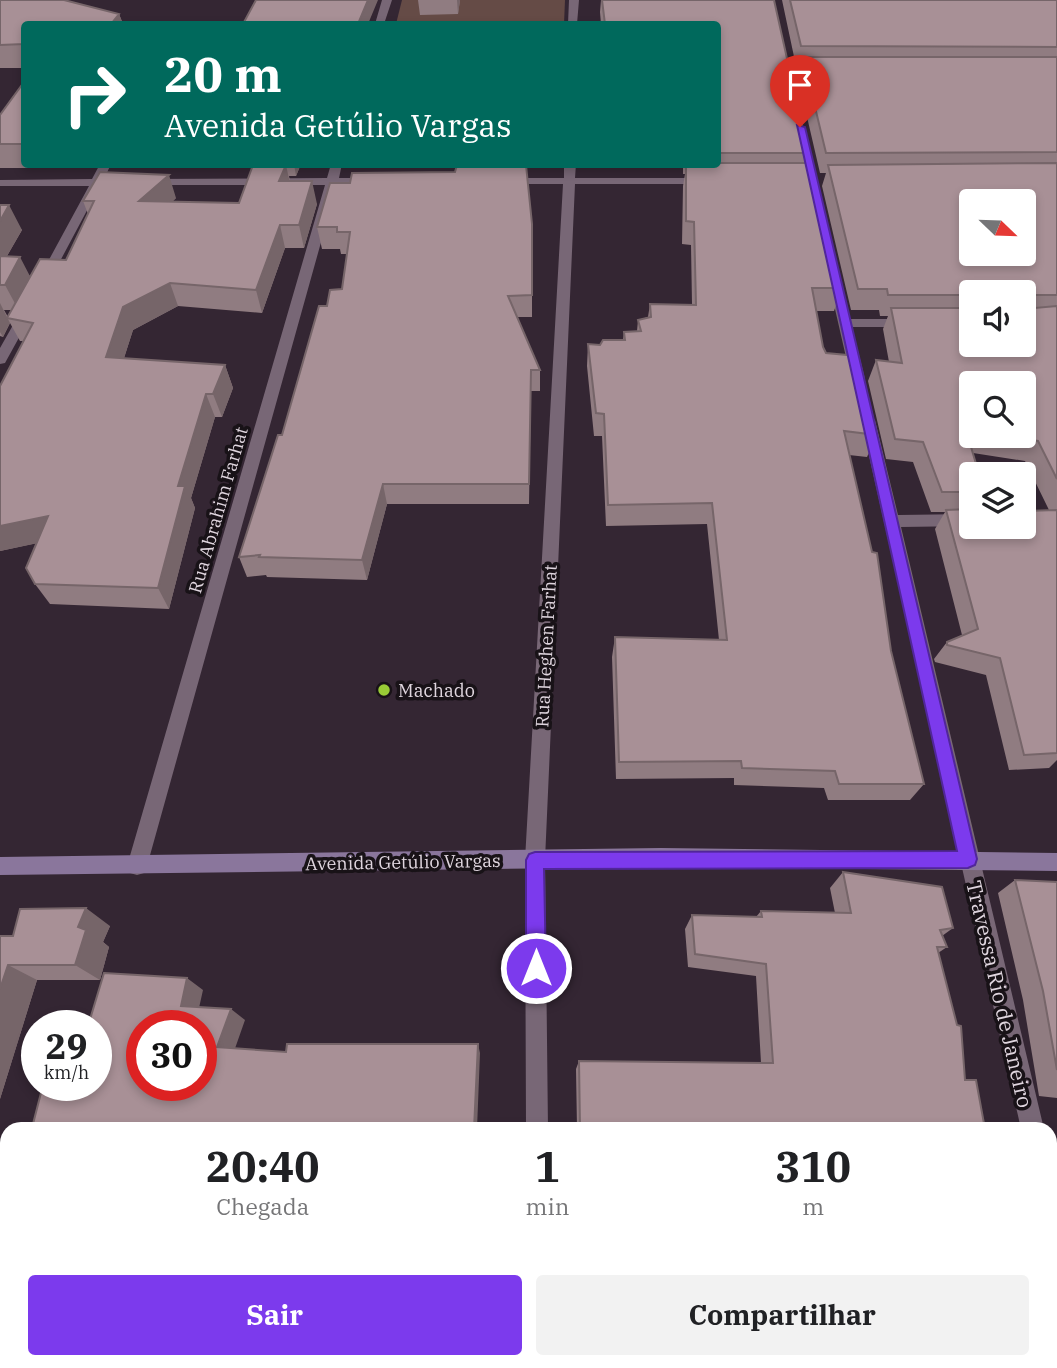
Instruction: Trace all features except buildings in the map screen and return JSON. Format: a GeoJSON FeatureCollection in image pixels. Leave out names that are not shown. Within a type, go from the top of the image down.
{"type":"FeatureCollection","features":[{"type":"Feature","properties":{"kind":"street"},"geometry":{"type":"LineString","coordinates":[[380,21],[387,0]]}},
{"type":"Feature","properties":{"kind":"street"},"geometry":{"type":"LineString","coordinates":[[573,0],[573,21]]}},
{"type":"Feature","properties":{"kind":"street"},"geometry":{"type":"LineString","coordinates":[[788,73],[842,72]]}},
{"type":"Feature","properties":{"kind":"street"},"geometry":{"type":"LineString","coordinates":[[38,292],[104,168]]}},
{"type":"Feature","properties":{"kind":"street","name":"Rua Abrahim Farhat"},"geometry":{"type":"LineString","coordinates":[[137,866],[336,168]]}},
{"type":"Feature","properties":{"kind":"street"},"geometry":{"type":"LineString","coordinates":[[490,181],[570,172],[718,181]]}},
{"type":"Feature","properties":{"kind":"street","name":"Rua Heghen Farhat"},"geometry":{"type":"LineString","coordinates":[[537,1122],[535,860],[570,172]]}},
{"type":"Feature","properties":{"kind":"street"},"geometry":{"type":"LineString","coordinates":[[0,184],[384,181]]}},
{"type":"Feature","properties":{"kind":"street","name":"Travessa Rio de Janeiro"},"geometry":{"type":"LineString","coordinates":[[830,259],[1031,1122]]}},
{"type":"Feature","properties":{"kind":"street"},"geometry":{"type":"LineString","coordinates":[[0,360],[32,304]]}},
{"type":"Feature","properties":{"kind":"street"},"geometry":{"type":"LineString","coordinates":[[844,323],[920,323]]}},
{"type":"Feature","properties":{"kind":"street"},"geometry":{"type":"LineString","coordinates":[[893,521],[959,520]]}},
{"type":"Feature","properties":{"kind":"street","name":"Avenida Getúlio Vargas"},"geometry":{"type":"LineString","coordinates":[[0,866],[535,860],[968,859],[1057,862]]}},
{"type":"Feature","properties":{"kind":"shaded area"},"geometry":{"type":"Polygon","coordinates":[[[402,0],[565,0],[564,21],[397,21],[402,0]]]}},
{"type":"Feature","properties":{"kind":"place","name":"Machado"},"geometry":{"type":"Point","coordinates":[384,690]}},
{"type":"Feature","properties":{"kind":"route"},"geometry":{"type":"LineString","coordinates":[[536,968],[535,860],[968,859],[893,521],[844,323],[800,127]]}}]}
